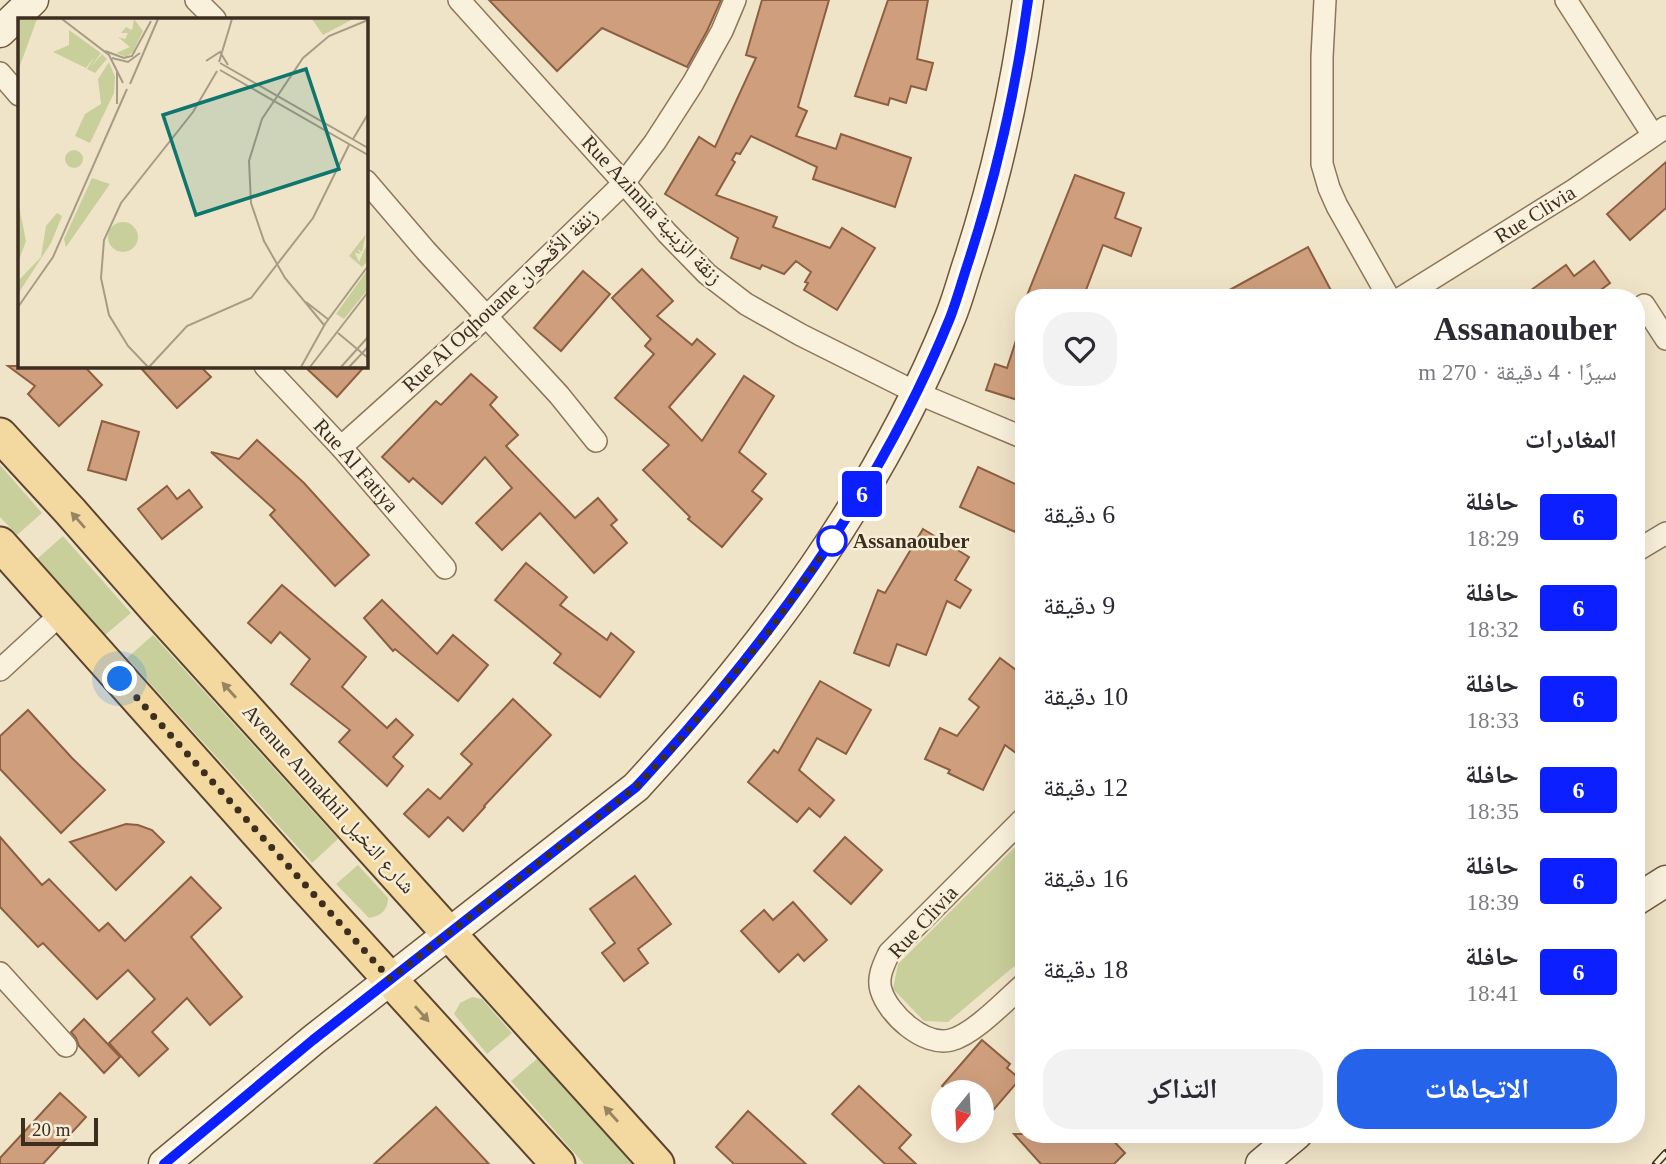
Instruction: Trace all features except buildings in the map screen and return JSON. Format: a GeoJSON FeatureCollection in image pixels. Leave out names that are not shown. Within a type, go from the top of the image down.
{"type":"FeatureCollection","features":[{"type":"Feature","properties":{"kind":"main road","name":"Avenue Annakhil شارع النخيل"},"geometry":{"type":"LineString","coordinates":[[0,435],[657,1164]]}},
{"type":"Feature","properties":{"kind":"main road"},"geometry":{"type":"LineString","coordinates":[[0,544],[558,1164]]}},
{"type":"Feature","properties":{"kind":"street"},"geometry":{"type":"LineString","coordinates":[[0,32],[33,0]]}},
{"type":"Feature","properties":{"kind":"street"},"geometry":{"type":"LineString","coordinates":[[196,0],[214,18]]}},
{"type":"Feature","properties":{"kind":"street","name":"Rue Azinnia زنقة الزينية"},"geometry":{"type":"LineString","coordinates":[[459,0],[667,233],[707,274],[746,304],[801,335],[917,394],[1015,434]]}},
{"type":"Feature","properties":{"kind":"street","name":"Rue Al Oqhouane زنقة الأقحوان"},"geometry":{"type":"LineString","coordinates":[[341,447],[487,316],[624,183],[655,142],[693,83],[722,31],[735,0]]}},
{"type":"Feature","properties":{"kind":"street"},"geometry":{"type":"LineString","coordinates":[[164,1164],[313,1040],[636,787],[680,740],[771,629],[876,471],[917,394],[950,316],[984,215],[1006,127],[1028,0]]}},
{"type":"Feature","properties":{"kind":"street"},"geometry":{"type":"LineString","coordinates":[[1325,0],[1322,164],[1337,206],[1384,289]]}},
{"type":"Feature","properties":{"kind":"street"},"geometry":{"type":"LineString","coordinates":[[1566,0],[1660,131]]}},
{"type":"Feature","properties":{"kind":"street"},"geometry":{"type":"LineString","coordinates":[[0,73],[18,94]]}},
{"type":"Feature","properties":{"kind":"street","name":"Rue Clivia"},"geometry":{"type":"LineString","coordinates":[[1415,289],[1574,190],[1660,131]]}},
{"type":"Feature","properties":{"kind":"street"},"geometry":{"type":"LineString","coordinates":[[368,183],[426,251],[559,395],[596,441]]}},
{"type":"Feature","properties":{"kind":"street"},"geometry":{"type":"LineString","coordinates":[[1645,307],[1666,339]]}},
{"type":"Feature","properties":{"kind":"street","name":"Rue Al Fatiya"},"geometry":{"type":"LineString","coordinates":[[267,368],[341,447],[445,568]]}},
{"type":"Feature","properties":{"kind":"street"},"geometry":{"type":"LineString","coordinates":[[1645,546],[1666,533]]}},
{"type":"Feature","properties":{"kind":"street"},"geometry":{"type":"LineString","coordinates":[[0,670],[62,613]]}},
{"type":"Feature","properties":{"kind":"street","name":"Rue Clivia"},"geometry":{"type":"LineString","coordinates":[[1015,828],[889,953],[882,968],[880,989],[903,1022],[916,1032],[939,1041],[950,1040],[970,1030],[1015,992]]}},
{"type":"Feature","properties":{"kind":"street"},"geometry":{"type":"LineString","coordinates":[[1645,894],[1666,881]]}},
{"type":"Feature","properties":{"kind":"street"},"geometry":{"type":"LineString","coordinates":[[0,973],[66,1046]]}},
{"type":"Feature","properties":{"kind":"street"},"geometry":{"type":"LineString","coordinates":[[1261,1164],[1284,1143]]}},
{"type":"Feature","properties":{"kind":"green space"},"geometry":{"type":"Polygon","coordinates":[[[0,465],[42,513],[17,535],[0,517],[0,465]]]}},
{"type":"Feature","properties":{"kind":"green space"},"geometry":{"type":"Polygon","coordinates":[[[63,536],[131,613],[105,635],[37,559],[63,536]]]}},
{"type":"Feature","properties":{"kind":"green space"},"geometry":{"type":"Polygon","coordinates":[[[153,635],[338,839],[312,863],[127,658],[153,635]]]}},
{"type":"Feature","properties":{"kind":"green space"},"geometry":{"type":"Polygon","coordinates":[[[1015,848],[1015,966],[948,1022],[924,1021],[893,989],[898,964],[1015,848]]]}},
{"type":"Feature","properties":{"kind":"green space"},"geometry":{"type":"Polygon","coordinates":[[[358,865],[388,898],[385,909],[369,918],[336,884],[358,865]]]}},
{"type":"Feature","properties":{"kind":"green space"},"geometry":{"type":"Polygon","coordinates":[[[472,997],[482,999],[512,1033],[487,1054],[454,1014],[460,1003],[472,997]]]}},
{"type":"Feature","properties":{"kind":"green space"},"geometry":{"type":"Polygon","coordinates":[[[538,1058],[632,1164],[584,1164],[511,1081],[538,1058]]]}},
{"type":"Feature","properties":{"kind":"railway"},"geometry":{"type":"LineString","coordinates":[[1656,1164],[1666,1153]]}},
{"type":"Feature","properties":{"kind":"bus line","name":"6"},"geometry":{"type":"LineString","coordinates":[[164,1164],[313,1040],[636,787],[680,740],[771,629],[876,471],[917,394],[950,316],[984,215],[1006,127],[1028,0]]}},
{"type":"Feature","properties":{"kind":"place","name":"Assanaouber"},"geometry":{"type":"Point","coordinates":[832,541]}},
{"type":"Feature","properties":{"kind":"route"},"geometry":{"type":"LineString","coordinates":[[120,679],[390,979],[636,787],[680,740],[771,629],[832,541]]}}]}
